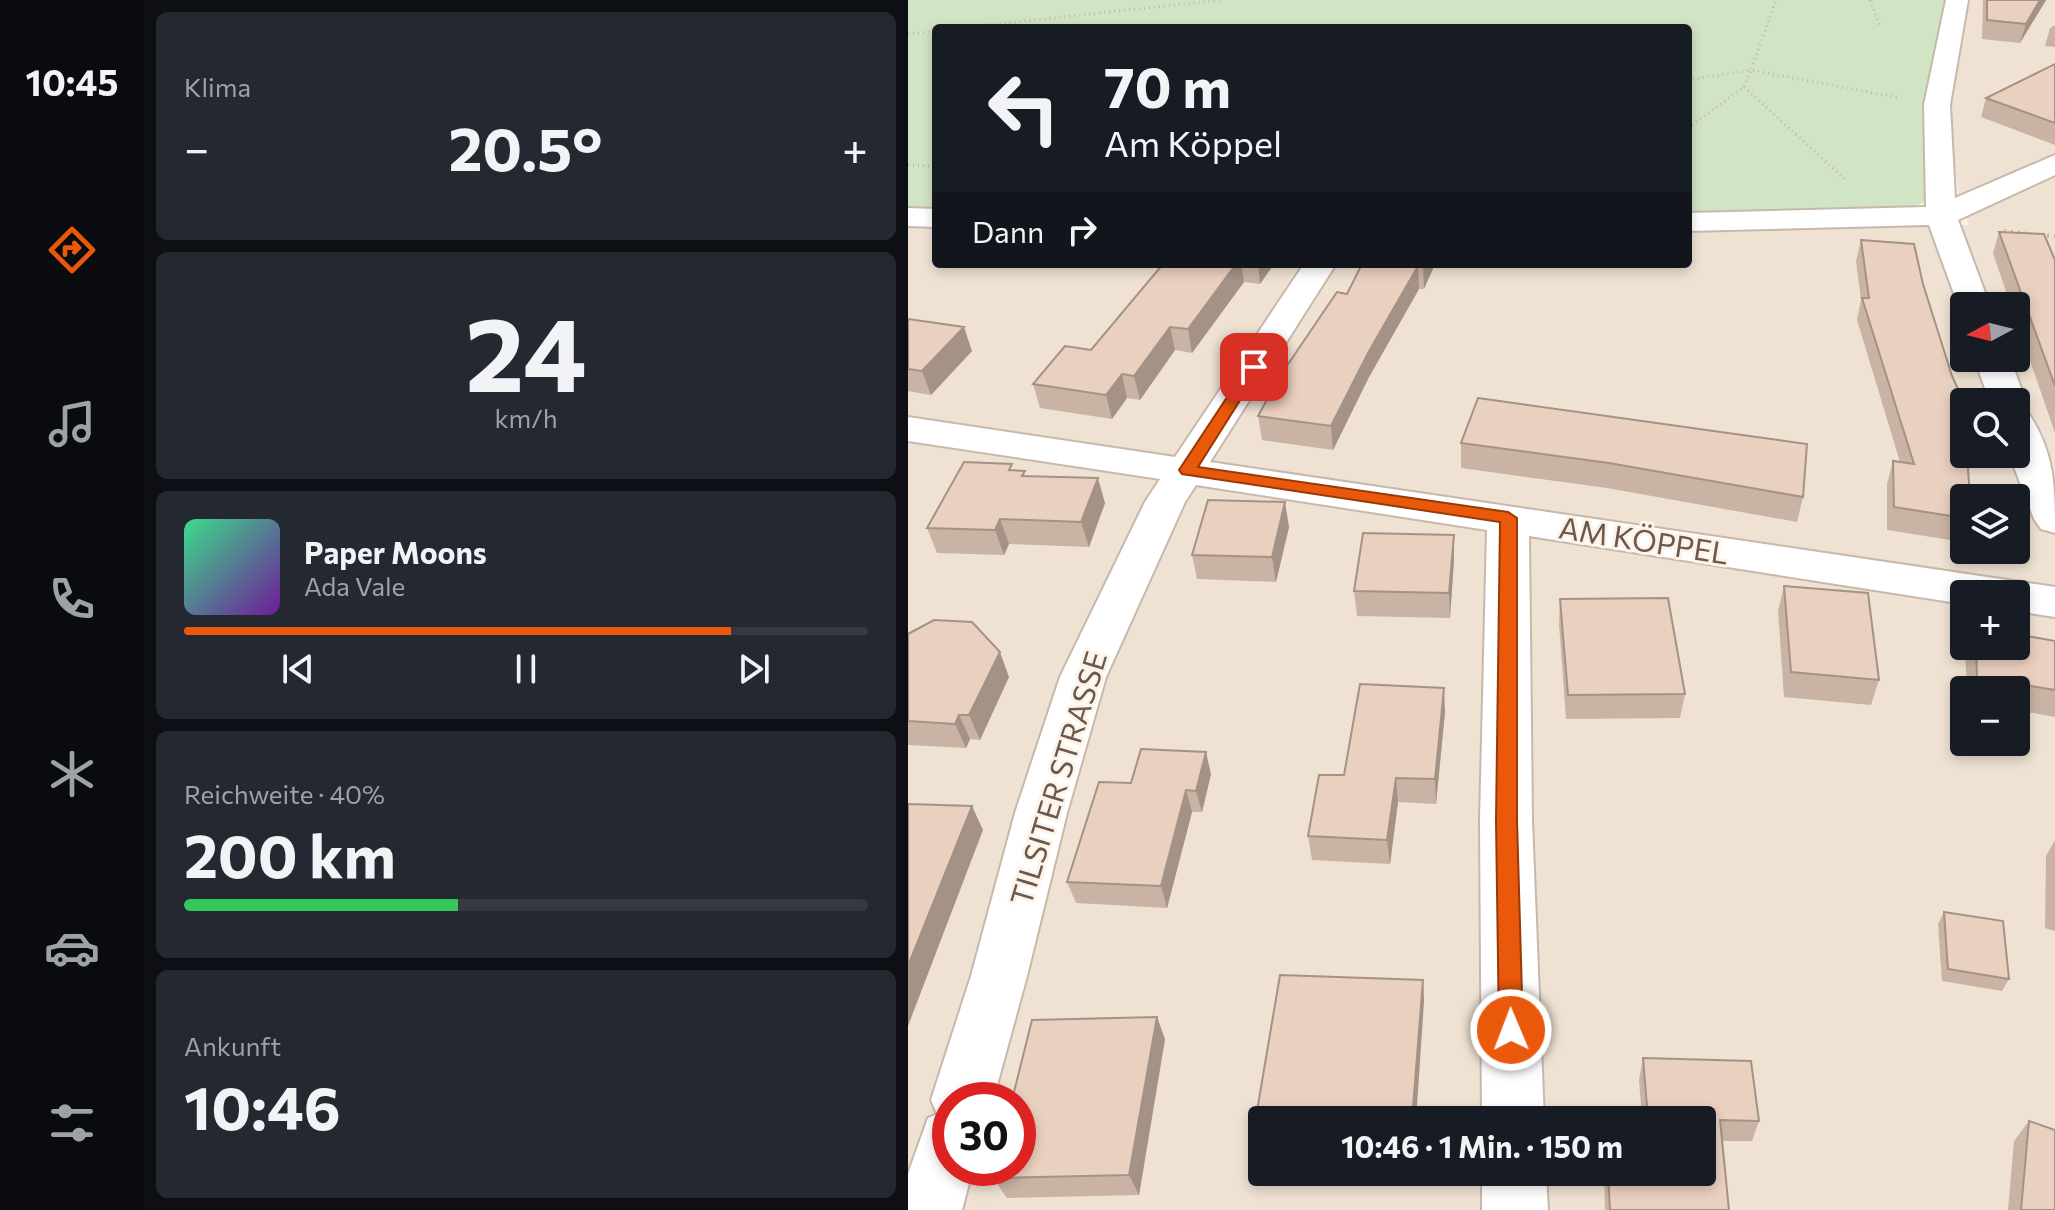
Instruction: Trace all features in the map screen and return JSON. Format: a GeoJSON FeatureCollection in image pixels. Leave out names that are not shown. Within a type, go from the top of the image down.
{"type":"FeatureCollection","features":[{"type":"Feature","properties":{"kind":"street"},"geometry":{"type":"LineString","coordinates":[[1957,0],[1937,105],[1941,216],[1968,292]]}},
{"type":"Feature","properties":{"kind":"street"},"geometry":{"type":"LineString","coordinates":[[1692,222],[1941,216],[2055,164]]}},
{"type":"Feature","properties":{"kind":"street"},"geometry":{"type":"LineString","coordinates":[[908,217],[932,218]]}},
{"type":"Feature","properties":{"kind":"street","name":"TILSITER STRASSE"},"geometry":{"type":"LineString","coordinates":[[967,1082],[999,976],[1041,813],[1083,677],[1165,502],[1317,268]]}},
{"type":"Feature","properties":{"kind":"street","name":"AM KÖPPEL"},"geometry":{"type":"LineString","coordinates":[[908,429],[1950,586]]}},
{"type":"Feature","properties":{"kind":"street"},"geometry":{"type":"LineString","coordinates":[[2030,457],[2055,519]]}},
{"type":"Feature","properties":{"kind":"street"},"geometry":{"type":"LineString","coordinates":[[1508,518],[1506,820],[1513,1106]]}},
{"type":"Feature","properties":{"kind":"street"},"geometry":{"type":"LineString","coordinates":[[2030,598],[2055,602]]}},
{"type":"Feature","properties":{"kind":"street"},"geometry":{"type":"LineString","coordinates":[[929,1210],[936,1186]]}},
{"type":"Feature","properties":{"kind":"street"},"geometry":{"type":"LineString","coordinates":[[1514,1186],[1515,1210]]}},
{"type":"Feature","properties":{"kind":"path"},"geometry":{"type":"LineString","coordinates":[[997,24],[1220,0]]}},
{"type":"Feature","properties":{"kind":"path"},"geometry":{"type":"LineString","coordinates":[[1692,125],[1744,87],[1776,0]]}},
{"type":"Feature","properties":{"kind":"path"},"geometry":{"type":"LineString","coordinates":[[1870,0],[1880,27]]}},
{"type":"Feature","properties":{"kind":"path"},"geometry":{"type":"LineString","coordinates":[[908,34],[932,31]]}},
{"type":"Feature","properties":{"kind":"path"},"geometry":{"type":"LineString","coordinates":[[1692,79],[1751,70],[1937,105]]}},
{"type":"Feature","properties":{"kind":"path"},"geometry":{"type":"LineString","coordinates":[[1744,87],[1849,183]]}},
{"type":"Feature","properties":{"kind":"path"},"geometry":{"type":"LineString","coordinates":[[908,165],[932,166]]}},
{"type":"Feature","properties":{"kind":"shaded area"},"geometry":{"type":"Polygon","coordinates":[[[1969,0],[2055,0],[2055,1210],[908,1210],[908,225],[932,225],[932,268],[1692,268],[1692,229],[1969,225],[1960,201],[1946,106],[1969,0]]]}},
{"type":"Feature","properties":{"kind":"green space"},"geometry":{"type":"Polygon","coordinates":[[[908,0],[1946,0],[1928,103],[1924,202],[1905,210],[1692,212],[1692,24],[932,24],[932,209],[908,209],[908,0]]]}},
{"type":"Feature","properties":{"kind":"building"},"geometry":{"type":"Polygon","coordinates":[[[1987,0],[2040,0],[2026,24],[1987,20],[1987,0]]]}},
{"type":"Feature","properties":{"kind":"building"},"geometry":{"type":"Polygon","coordinates":[[[2055,64],[2055,123],[1986,98],[2055,64]]]}},
{"type":"Feature","properties":{"kind":"building"},"geometry":{"type":"Polygon","coordinates":[[[1999,232],[2044,234],[2055,260],[2055,386],[2030,317],[2030,292],[2021,292],[1999,232]]]}},
{"type":"Feature","properties":{"kind":"building"},"geometry":{"type":"Polygon","coordinates":[[[1861,240],[1914,244],[1923,284],[1958,388],[1950,388],[1950,468],[1968,468],[1969,484],[1950,484],[1950,516],[1894,507],[1893,461],[1914,464],[1862,298],[1869,298],[1861,240]]]}},
{"type":"Feature","properties":{"kind":"building"},"geometry":{"type":"Polygon","coordinates":[[[1160,268],[1233,268],[1188,329],[1170,327],[1134,376],[1122,374],[1106,395],[1033,384],[1065,346],[1091,350],[1160,268]]]}},
{"type":"Feature","properties":{"kind":"building"},"geometry":{"type":"Polygon","coordinates":[[[1360,268],[1417,268],[1331,426],[1258,416],[1280,376],[1337,292],[1347,294],[1360,268]]]}},
{"type":"Feature","properties":{"kind":"building"},"geometry":{"type":"Polygon","coordinates":[[[908,319],[964,327],[922,371],[908,369],[908,319]]]}},
{"type":"Feature","properties":{"kind":"building"},"geometry":{"type":"Polygon","coordinates":[[[1478,398],[1807,444],[1803,497],[1609,463],[1461,443],[1478,398]]]}},
{"type":"Feature","properties":{"kind":"building"},"geometry":{"type":"Polygon","coordinates":[[[964,462],[1012,464],[1009,470],[1025,471],[1022,476],[1098,478],[1081,522],[1000,519],[995,530],[927,528],[964,462]]]}},
{"type":"Feature","properties":{"kind":"building"},"geometry":{"type":"Polygon","coordinates":[[[1208,500],[1285,502],[1272,557],[1192,555],[1208,500]]]}},
{"type":"Feature","properties":{"kind":"building"},"geometry":{"type":"Polygon","coordinates":[[[1363,533],[1454,535],[1449,593],[1354,591],[1363,533]]]}},
{"type":"Feature","properties":{"kind":"building"},"geometry":{"type":"Polygon","coordinates":[[[1784,586],[1868,593],[1879,680],[1791,672],[1784,586]]]}},
{"type":"Feature","properties":{"kind":"building"},"geometry":{"type":"Polygon","coordinates":[[[1668,598],[1685,694],[1568,695],[1560,599],[1668,598]]]}},
{"type":"Feature","properties":{"kind":"building"},"geometry":{"type":"Polygon","coordinates":[[[934,620],[972,622],[1000,652],[969,715],[959,715],[955,724],[908,721],[908,634],[934,620]]]}},
{"type":"Feature","properties":{"kind":"building"},"geometry":{"type":"Polygon","coordinates":[[[2030,637],[2055,641],[2055,690],[2030,686],[2030,676],[1977,676],[1976,660],[2030,660],[2030,637]]]}},
{"type":"Feature","properties":{"kind":"building"},"geometry":{"type":"Polygon","coordinates":[[[1360,684],[1444,688],[1435,779],[1396,778],[1387,840],[1308,836],[1319,775],[1344,775],[1360,684]]]}},
{"type":"Feature","properties":{"kind":"building"},"geometry":{"type":"Polygon","coordinates":[[[1141,749],[1206,752],[1196,791],[1186,790],[1161,886],[1067,882],[1099,782],[1131,783],[1141,749]]]}},
{"type":"Feature","properties":{"kind":"building"},"geometry":{"type":"Polygon","coordinates":[[[908,804],[972,806],[908,966],[908,804]]]}},
{"type":"Feature","properties":{"kind":"building"},"geometry":{"type":"Polygon","coordinates":[[[1944,912],[2003,921],[2009,979],[1948,969],[1944,912]]]}},
{"type":"Feature","properties":{"kind":"building"},"geometry":{"type":"Polygon","coordinates":[[[1280,975],[1423,980],[1413,1106],[1258,1106],[1280,975]]]}},
{"type":"Feature","properties":{"kind":"building"},"geometry":{"type":"Polygon","coordinates":[[[1157,1017],[1129,1175],[1036,1177],[1036,1082],[1016,1082],[1032,1020],[1157,1017]]]}},
{"type":"Feature","properties":{"kind":"building"},"geometry":{"type":"Polygon","coordinates":[[[1643,1058],[1751,1061],[1759,1121],[1720,1120],[1729,1210],[1610,1210],[1609,1186],[1716,1186],[1716,1106],[1647,1106],[1643,1058]]]}},
{"type":"Feature","properties":{"kind":"building"},"geometry":{"type":"Polygon","coordinates":[[[2029,1121],[2055,1130],[2055,1210],[2021,1210],[2029,1121]]]}},
{"type":"Feature","properties":{"kind":"route"},"geometry":{"type":"LineString","coordinates":[[1254,367],[1188,470],[1508,518],[1506,820],[1511,1030]]}}]}
